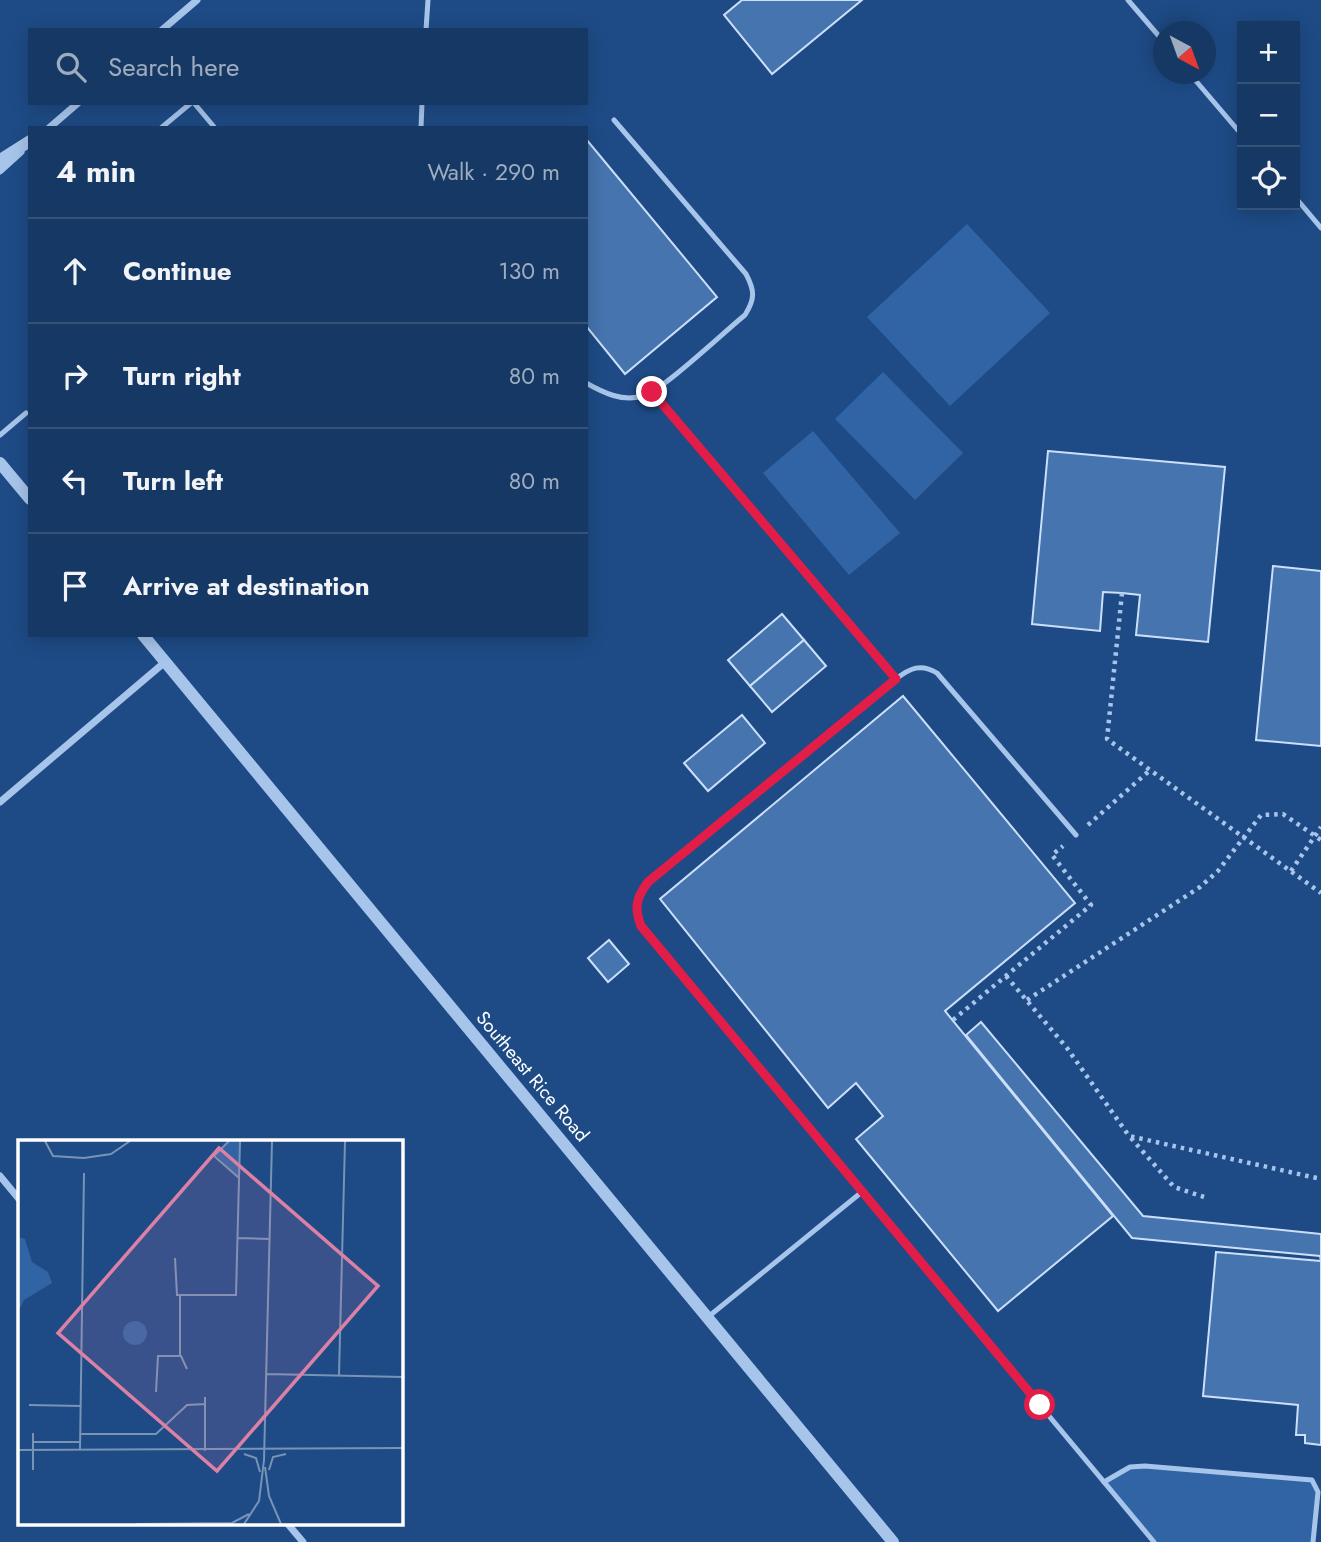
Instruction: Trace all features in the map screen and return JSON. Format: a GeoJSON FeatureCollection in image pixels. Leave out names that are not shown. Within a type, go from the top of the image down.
{"type":"FeatureCollection","features":[{"type":"Feature","properties":{"kind":"street"},"geometry":{"type":"LineString","coordinates":[[164,28],[197,0]]}},
{"type":"Feature","properties":{"kind":"street"},"geometry":{"type":"LineString","coordinates":[[52,126],[76,105]]}},
{"type":"Feature","properties":{"kind":"street"},"geometry":{"type":"LineString","coordinates":[[0,159],[28,144]]}},
{"type":"Feature","properties":{"kind":"street"},"geometry":{"type":"LineString","coordinates":[[0,171],[28,145]]}},
{"type":"Feature","properties":{"kind":"street"},"geometry":{"type":"LineString","coordinates":[[0,463],[28,497]]}},
{"type":"Feature","properties":{"kind":"street","name":"Southeast Rice Road"},"geometry":{"type":"LineString","coordinates":[[145,637],[893,1542]]}},
{"type":"Feature","properties":{"kind":"street"},"geometry":{"type":"LineString","coordinates":[[0,802],[165,662]]}},
{"type":"Feature","properties":{"kind":"street"},"geometry":{"type":"LineString","coordinates":[[0,1175],[18,1198]]}},
{"type":"Feature","properties":{"kind":"street"},"geometry":{"type":"LineString","coordinates":[[288,1524],[303,1542]]}},
{"type":"Feature","properties":{"kind":"lane"},"geometry":{"type":"LineString","coordinates":[[426,28],[428,0]]}},
{"type":"Feature","properties":{"kind":"lane"},"geometry":{"type":"LineString","coordinates":[[1128,0],[1153,29]]}},
{"type":"Feature","properties":{"kind":"lane"},"geometry":{"type":"LineString","coordinates":[[1199,84],[1237,129]]}},
{"type":"Feature","properties":{"kind":"lane"},"geometry":{"type":"LineString","coordinates":[[163,126],[190,105]]}},
{"type":"Feature","properties":{"kind":"lane"},"geometry":{"type":"LineString","coordinates":[[194,105],[213,126]]}},
{"type":"Feature","properties":{"kind":"lane"},"geometry":{"type":"LineString","coordinates":[[421,126],[422,105]]}},
{"type":"Feature","properties":{"kind":"lane"},"geometry":{"type":"LineString","coordinates":[[588,384],[609,395],[624,398],[652,392],[745,314],[754,302],[753,288],[746,274],[614,120]]}},
{"type":"Feature","properties":{"kind":"lane"},"geometry":{"type":"LineString","coordinates":[[1300,203],[1321,228]]}},
{"type":"Feature","properties":{"kind":"lane"},"geometry":{"type":"LineString","coordinates":[[652,392],[896,679]]}},
{"type":"Feature","properties":{"kind":"lane"},"geometry":{"type":"LineString","coordinates":[[0,435],[26,414]]}},
{"type":"Feature","properties":{"kind":"lane"},"geometry":{"type":"LineString","coordinates":[[1076,835],[937,673],[928,667],[916,667],[896,679],[648,882],[637,900],[636,912],[641,926],[1154,1542]]}},
{"type":"Feature","properties":{"kind":"lane"},"geometry":{"type":"LineString","coordinates":[[708,1317],[863,1191]]}},
{"type":"Feature","properties":{"kind":"lane"},"geometry":{"type":"LineString","coordinates":[[1104,1482],[1129,1467],[1145,1466],[1317,1481],[1313,1542]]}},
{"type":"Feature","properties":{"kind":"path"},"geometry":{"type":"LineString","coordinates":[[1122,593],[1107,739],[1321,893]]}},
{"type":"Feature","properties":{"kind":"path"},"geometry":{"type":"LineString","coordinates":[[953,1020],[1091,905],[1052,855],[1149,771]]}},
{"type":"Feature","properties":{"kind":"path"},"geometry":{"type":"LineString","coordinates":[[1027,1000],[1200,887],[1219,871],[1242,836],[1261,815],[1283,814],[1321,840]]}},
{"type":"Feature","properties":{"kind":"path"},"geometry":{"type":"LineString","coordinates":[[1291,871],[1321,827]]}},
{"type":"Feature","properties":{"kind":"path"},"geometry":{"type":"LineString","coordinates":[[1006,976],[1067,1048],[1129,1136],[1174,1187],[1204,1197]]}},
{"type":"Feature","properties":{"kind":"path"},"geometry":{"type":"LineString","coordinates":[[1129,1136],[1137,1140],[1321,1179]]}},
{"type":"Feature","properties":{"kind":"shaded area"},"geometry":{"type":"Polygon","coordinates":[[[967,224],[1050,313],[950,406],[867,317],[967,224]]]}},
{"type":"Feature","properties":{"kind":"shaded area"},"geometry":{"type":"Polygon","coordinates":[[[883,372],[963,453],[915,500],[835,419],[883,372]]]}},
{"type":"Feature","properties":{"kind":"shaded area"},"geometry":{"type":"Polygon","coordinates":[[[813,431],[900,533],[849,575],[763,473],[813,431]]]}},
{"type":"Feature","properties":{"kind":"shaded area"},"geometry":{"type":"Polygon","coordinates":[[[1129,1467],[1309,1480],[1316,1486],[1313,1542],[1154,1542],[1104,1482],[1129,1467]]]}},
{"type":"Feature","properties":{"kind":"building"},"geometry":{"type":"Polygon","coordinates":[[[742,0],[862,0],[772,74],[724,15],[742,0]]]}},
{"type":"Feature","properties":{"kind":"building"},"geometry":{"type":"Polygon","coordinates":[[[588,141],[717,297],[625,374],[588,328],[588,141]]]}},
{"type":"Feature","properties":{"kind":"building"},"geometry":{"type":"Polygon","coordinates":[[[1048,451],[1225,467],[1208,642],[1136,635],[1140,595],[1122,593],[1103,592],[1100,631],[1032,624],[1048,451]]]}},
{"type":"Feature","properties":{"kind":"building"},"geometry":{"type":"Polygon","coordinates":[[[1273,566],[1321,571],[1321,746],[1256,740],[1273,566]]]}},
{"type":"Feature","properties":{"kind":"building"},"geometry":{"type":"Polygon","coordinates":[[[782,614],[804,640],[750,686],[728,660],[782,614]]]}},
{"type":"Feature","properties":{"kind":"building"},"geometry":{"type":"Polygon","coordinates":[[[804,640],[826,666],[772,712],[750,686],[804,640]]]}},
{"type":"Feature","properties":{"kind":"building"},"geometry":{"type":"Polygon","coordinates":[[[903,696],[1075,903],[945,1011],[1113,1216],[998,1311],[856,1139],[883,1116],[856,1083],[828,1108],[660,899],[903,696]]]}},
{"type":"Feature","properties":{"kind":"building"},"geometry":{"type":"Polygon","coordinates":[[[742,715],[765,743],[708,791],[684,763],[742,715]]]}},
{"type":"Feature","properties":{"kind":"building"},"geometry":{"type":"Polygon","coordinates":[[[609,940],[629,964],[608,982],[588,958],[609,940]]]}},
{"type":"Feature","properties":{"kind":"building"},"geometry":{"type":"Polygon","coordinates":[[[981,1022],[1143,1216],[1321,1234],[1321,1261],[1320,1256],[1132,1238],[966,1035],[981,1022]]]}},
{"type":"Feature","properties":{"kind":"building"},"geometry":{"type":"Polygon","coordinates":[[[1216,1252],[1321,1261],[1321,1445],[1305,1443],[1305,1435],[1296,1435],[1298,1405],[1203,1396],[1216,1252]]]}},
{"type":"Feature","properties":{"kind":"route"},"geometry":{"type":"LineString","coordinates":[[652,392],[896,679],[648,882],[637,900],[636,912],[641,926],[1040,1405]]}}]}
